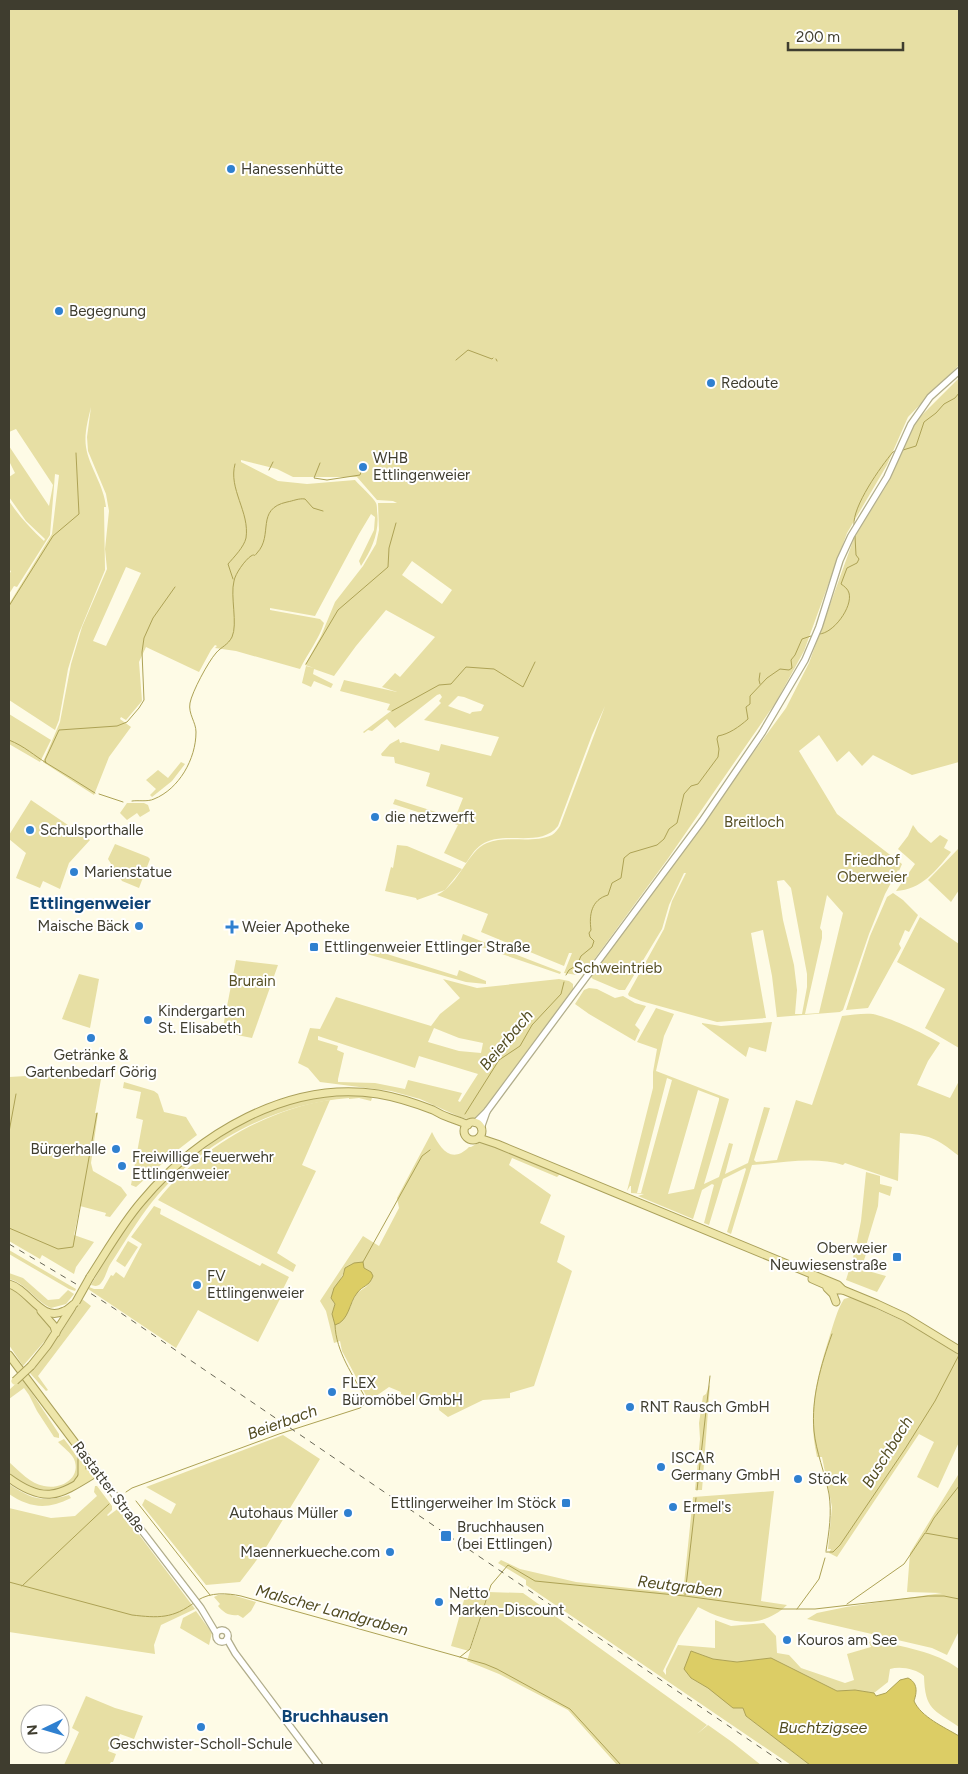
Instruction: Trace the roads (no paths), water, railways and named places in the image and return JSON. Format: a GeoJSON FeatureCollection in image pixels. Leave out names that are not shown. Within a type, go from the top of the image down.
{"type":"FeatureCollection","features":[{"type":"Feature","properties":{"kind":"main road"},"geometry":{"type":"LineString","coordinates":[[9,1386],[31,1366],[56,1333],[116,1236],[140,1203],[176,1166],[208,1141],[235,1124],[270,1107],[313,1095],[349,1092],[386,1095],[432,1110],[469,1126],[497,1144],[838,1285],[843,1290],[905,1317],[959,1350]]}},
{"type":"Feature","properties":{"kind":"main road"},"geometry":{"type":"LineString","coordinates":[[469,1126],[468,1138],[475,1140],[481,1133]]}},
{"type":"Feature","properties":{"kind":"main road"},"geometry":{"type":"LineString","coordinates":[[793,1267],[823,1284],[837,1290],[843,1290]]}},
{"type":"Feature","properties":{"kind":"main road"},"geometry":{"type":"LineString","coordinates":[[9,1284],[16,1286],[44,1311],[52,1314],[63,1312],[75,1303]]}},
{"type":"Feature","properties":{"kind":"main road"},"geometry":{"type":"LineString","coordinates":[[823,1284],[833,1294],[836,1302]]}},
{"type":"Feature","properties":{"kind":"main road"},"geometry":{"type":"LineString","coordinates":[[38,1306],[54,1326],[56,1333]]}},
{"type":"Feature","properties":{"kind":"main road","name":"Rastatter Straße"},"geometry":{"type":"LineString","coordinates":[[9,1355],[96,1471]]}},
{"type":"Feature","properties":{"kind":"main road"},"geometry":{"type":"LineString","coordinates":[[82,1452],[82,1476]]}},
{"type":"Feature","properties":{"kind":"main road"},"geometry":{"type":"LineString","coordinates":[[77,1484],[82,1476],[89,1471],[96,1471]]}},
{"type":"Feature","properties":{"kind":"main road"},"geometry":{"type":"LineString","coordinates":[[9,1478],[29,1490],[47,1495],[58,1494],[96,1471]]}},
{"type":"Feature","properties":{"kind":"street"},"geometry":{"type":"LineString","coordinates":[[469,1126],[487,1111],[702,820],[762,733],[805,660],[819,627],[840,560],[851,536],[888,477],[912,424],[930,398],[959,371]]}},
{"type":"Feature","properties":{"kind":"street"},"geometry":{"type":"LineString","coordinates":[[481,1133],[487,1111]]}},
{"type":"Feature","properties":{"kind":"street","name":"Rastatter Straße"},"geometry":{"type":"LineString","coordinates":[[96,1471],[218,1631]]}},
{"type":"Feature","properties":{"kind":"street"},"geometry":{"type":"LineString","coordinates":[[225,1641],[227,1632],[218,1631],[216,1640],[225,1641],[235,1653],[319,1765]]}},
{"type":"Feature","properties":{"kind":"water"},"geometry":{"type":"Polygon","coordinates":[[[363,1262],[364,1268],[371,1272],[373,1276],[370,1282],[354,1297],[343,1320],[335,1325],[332,1314],[335,1304],[331,1298],[334,1288],[343,1276],[345,1268],[354,1263],[363,1262]]]}},
{"type":"Feature","properties":{"kind":"water","name":"Buchtzigsee"},"geometry":{"type":"Polygon","coordinates":[[[691,1651],[713,1659],[737,1662],[771,1658],[837,1691],[855,1690],[874,1693],[876,1696],[886,1693],[900,1680],[908,1678],[915,1685],[914,1701],[917,1707],[934,1721],[959,1736],[959,1765],[810,1765],[746,1716],[743,1708],[733,1708],[708,1688],[691,1678],[684,1669],[691,1651]]]}},
{"type":"Feature","properties":{"kind":"waterway"},"geometry":{"type":"LineString","coordinates":[[456,360],[468,350],[493,358]]}},
{"type":"Feature","properties":{"kind":"waterway","name":"Beierbach"},"geometry":{"type":"LineString","coordinates":[[903,450],[916,446],[924,422],[959,393]]}},
{"type":"Feature","properties":{"kind":"waterway","name":"Beierbach"},"geometry":{"type":"LineString","coordinates":[[854,525],[858,508],[868,487],[895,451]]}},
{"type":"Feature","properties":{"kind":"waterway"},"geometry":{"type":"LineString","coordinates":[[9,606],[53,536],[79,514],[76,453]]}},
{"type":"Feature","properties":{"kind":"waterway"},"geometry":{"type":"LineString","coordinates":[[269,470],[273,462]]}},
{"type":"Feature","properties":{"kind":"waterway"},"geometry":{"type":"LineString","coordinates":[[320,463],[314,478],[327,480],[360,475],[362,469]]}},
{"type":"Feature","properties":{"kind":"waterway"},"geometry":{"type":"LineString","coordinates":[[233,579],[228,564],[243,545],[246,538],[245,519],[234,482],[235,464]]}},
{"type":"Feature","properties":{"kind":"waterway"},"geometry":{"type":"LineString","coordinates":[[132,801],[152,800],[163,794],[178,781],[189,762],[193,752],[196,732],[190,711],[191,698],[213,657],[232,637],[234,631],[233,587],[235,578],[246,561],[255,555],[262,546],[266,523],[271,510],[277,505],[305,499],[313,508],[323,511]]}},
{"type":"Feature","properties":{"kind":"waterway"},"geometry":{"type":"LineString","coordinates":[[306,664],[338,610],[388,567],[389,548],[396,523]]}},
{"type":"Feature","properties":{"kind":"waterway","name":"Beierbach"},"geometry":{"type":"LineString","coordinates":[[819,634],[830,630],[836,625],[848,605],[849,593],[841,584],[847,568],[857,563],[859,559],[856,555],[855,536]]}},
{"type":"Feature","properties":{"kind":"waterway"},"geometry":{"type":"LineString","coordinates":[[46,763],[45,760],[59,730],[117,726],[127,722],[139,708],[144,700],[142,652],[144,638],[153,618],[175,587]]}},
{"type":"Feature","properties":{"kind":"waterway","name":"Beierbach"},"geometry":{"type":"LineString","coordinates":[[566,975],[569,970],[577,965],[581,956],[592,947],[594,941],[589,933],[591,930],[590,919],[592,909],[598,900],[608,895],[612,883],[621,878],[624,858],[630,853],[657,845],[664,839],[669,829],[677,823],[684,794],[691,786],[698,784],[718,757],[718,736],[734,730],[748,719],[746,707],[750,704],[750,696],[767,678],[780,669],[789,670],[792,668],[791,660],[802,639],[811,636]]}},
{"type":"Feature","properties":{"kind":"waterway"},"geometry":{"type":"LineString","coordinates":[[392,711],[439,685],[451,684],[466,667],[494,669],[523,687],[535,662]]}},
{"type":"Feature","properties":{"kind":"waterway"},"geometry":{"type":"LineString","coordinates":[[760,673],[760,684]]}},
{"type":"Feature","properties":{"kind":"waterway"},"geometry":{"type":"LineString","coordinates":[[9,740],[25,748],[95,793]]}},
{"type":"Feature","properties":{"kind":"waterway"},"geometry":{"type":"LineString","coordinates":[[99,794],[123,802]]}},
{"type":"Feature","properties":{"kind":"waterway","name":"Beierbach"},"geometry":{"type":"LineString","coordinates":[[465,1114],[499,1060],[520,1046],[532,1025],[561,994],[564,982]]}},
{"type":"Feature","properties":{"kind":"waterway"},"geometry":{"type":"LineString","coordinates":[[9,1132],[16,1094]]}},
{"type":"Feature","properties":{"kind":"waterway"},"geometry":{"type":"LineString","coordinates":[[9,1228],[58,1249],[73,1247],[97,1113]]}},
{"type":"Feature","properties":{"kind":"waterway","name":"Beierbach"},"geometry":{"type":"LineString","coordinates":[[363,1262],[422,1156],[430,1150]]}},
{"type":"Feature","properties":{"kind":"waterway","name":"Beierbach"},"geometry":{"type":"LineString","coordinates":[[126,1492],[132,1488],[279,1434],[360,1408],[366,1403],[366,1399],[338,1345],[335,1325]]}},
{"type":"Feature","properties":{"kind":"waterway"},"geometry":{"type":"LineString","coordinates":[[826,1551],[830,1522],[830,1501],[815,1439],[813,1419],[815,1394],[832,1334]]}},
{"type":"Feature","properties":{"kind":"waterway","name":"Buschbach"},"geometry":{"type":"LineString","coordinates":[[826,1552],[833,1552],[840,1545],[905,1449],[935,1401],[959,1355]]}},
{"type":"Feature","properties":{"kind":"waterway"},"geometry":{"type":"LineString","coordinates":[[697,1490],[710,1376]]}},
{"type":"Feature","properties":{"kind":"waterway"},"geometry":{"type":"LineString","coordinates":[[926,1532],[934,1518],[959,1486]]}},
{"type":"Feature","properties":{"kind":"waterway"},"geometry":{"type":"LineString","coordinates":[[685,1595],[696,1498]]}},
{"type":"Feature","properties":{"kind":"waterway"},"geometry":{"type":"LineString","coordinates":[[136,1501],[210,1595]]}},
{"type":"Feature","properties":{"kind":"waterway","name":"Beierbach"},"geometry":{"type":"LineString","coordinates":[[22,1586],[109,1504]]}},
{"type":"Feature","properties":{"kind":"waterway"},"geometry":{"type":"LineString","coordinates":[[847,1604],[904,1564],[925,1533],[959,1539]]}},
{"type":"Feature","properties":{"kind":"waterway","name":"Buschbach"},"geometry":{"type":"LineString","coordinates":[[797,1609],[819,1579],[825,1558]]}},
{"type":"Feature","properties":{"kind":"waterway","name":"Reutgraben"},"geometry":{"type":"LineString","coordinates":[[460,1657],[470,1649],[491,1585],[508,1565],[535,1581],[685,1596],[781,1609],[815,1609],[928,1596],[944,1596],[959,1599]]}},
{"type":"Feature","properties":{"kind":"waterway","name":"Malscher Landgraben"},"geometry":{"type":"LineString","coordinates":[[9,1582],[141,1616],[165,1616],[180,1612],[195,1602]]}},
{"type":"Feature","properties":{"kind":"waterway","name":"Malscher Landgraben"},"geometry":{"type":"LineString","coordinates":[[198,1600],[203,1597],[219,1594],[241,1596],[485,1664],[570,1709],[621,1765]]}},
{"type":"Feature","properties":{"kind":"railway"},"geometry":{"type":"LineString","coordinates":[[9,1244],[115,1309],[786,1765]]}},
{"type":"Feature","properties":{"kind":"place","name":"Hanessenhütte"},"geometry":{"type":"Point","coordinates":[231,169]}},
{"type":"Feature","properties":{"kind":"place","name":"Begegnung"},"geometry":{"type":"Point","coordinates":[59,311]}},
{"type":"Feature","properties":{"kind":"place","name":"Redoute"},"geometry":{"type":"Point","coordinates":[711,383]}},
{"type":"Feature","properties":{"kind":"place","name":"WHB Ettlingenweier"},"geometry":{"type":"Point","coordinates":[363,467]}},
{"type":"Feature","properties":{"kind":"place","name":"die netzwerft"},"geometry":{"type":"Point","coordinates":[375,817]}},
{"type":"Feature","properties":{"kind":"place","name":"Schulsporthalle"},"geometry":{"type":"Point","coordinates":[30,830]}},
{"type":"Feature","properties":{"kind":"place","name":"Marienstatue"},"geometry":{"type":"Point","coordinates":[74,872]}},
{"type":"Feature","properties":{"kind":"place","name":"Maische Bäck"},"geometry":{"type":"Point","coordinates":[139,926]}},
{"type":"Feature","properties":{"kind":"place","name":"Weier Apotheke"},"geometry":{"type":"Point","coordinates":[232,927]}},
{"type":"Feature","properties":{"kind":"place","name":"Ettlingenweier Ettlinger Straße"},"geometry":{"type":"Point","coordinates":[314,947]}},
{"type":"Feature","properties":{"kind":"place","name":"Kindergarten St. Elisabeth"},"geometry":{"type":"Point","coordinates":[148,1020]}},
{"type":"Feature","properties":{"kind":"place","name":"Getränke & Gartenbedarf Görig"},"geometry":{"type":"Point","coordinates":[91,1038]}},
{"type":"Feature","properties":{"kind":"place","name":"Bürgerhalle"},"geometry":{"type":"Point","coordinates":[116,1149]}},
{"type":"Feature","properties":{"kind":"place","name":"Freiwillige Feuerwehr Ettlingenweier"},"geometry":{"type":"Point","coordinates":[122,1166]}},
{"type":"Feature","properties":{"kind":"place","name":"Oberweier Neuwiesenstraße"},"geometry":{"type":"Point","coordinates":[897,1257]}},
{"type":"Feature","properties":{"kind":"place","name":"FV Ettlingenweier"},"geometry":{"type":"Point","coordinates":[197,1285]}},
{"type":"Feature","properties":{"kind":"place","name":"FLEX Büromöbel GmbH"},"geometry":{"type":"Point","coordinates":[332,1392]}},
{"type":"Feature","properties":{"kind":"place","name":"RNT Rausch GmbH"},"geometry":{"type":"Point","coordinates":[630,1407]}},
{"type":"Feature","properties":{"kind":"place","name":"ISCAR Germany GmbH"},"geometry":{"type":"Point","coordinates":[661,1467]}},
{"type":"Feature","properties":{"kind":"place","name":"Stöck"},"geometry":{"type":"Point","coordinates":[798,1479]}},
{"type":"Feature","properties":{"kind":"place","name":"Ettlingerweiher Im Stöck"},"geometry":{"type":"Point","coordinates":[566,1503]}},
{"type":"Feature","properties":{"kind":"place","name":"Ermel's"},"geometry":{"type":"Point","coordinates":[673,1507]}},
{"type":"Feature","properties":{"kind":"place","name":"Autohaus Müller"},"geometry":{"type":"Point","coordinates":[348,1513]}},
{"type":"Feature","properties":{"kind":"place","name":"Bruchhausen (bei Ettlingen)"},"geometry":{"type":"Point","coordinates":[446,1536]}},
{"type":"Feature","properties":{"kind":"place","name":"Maennerkueche.com"},"geometry":{"type":"Point","coordinates":[390,1552]}},
{"type":"Feature","properties":{"kind":"place","name":"Netto Marken-Discount"},"geometry":{"type":"Point","coordinates":[439,1602]}},
{"type":"Feature","properties":{"kind":"place","name":"Kouros am See"},"geometry":{"type":"Point","coordinates":[787,1640]}},
{"type":"Feature","properties":{"kind":"place","name":"Geschwister-Scholl-Schule"},"geometry":{"type":"Point","coordinates":[201,1727]}},
{"type":"Feature","properties":{"kind":"district","name":"Ettlingenweier"},"geometry":{"type":"Point","coordinates":[90,903]}},
{"type":"Feature","properties":{"kind":"district","name":"Bruchhausen"},"geometry":{"type":"Point","coordinates":[335,1716]}},
{"type":"Feature","properties":{"kind":"park label","name":"Breitloch"},"geometry":{"type":"Point","coordinates":[754,822]}},
{"type":"Feature","properties":{"kind":"park label","name":"Friedhof Oberweier"},"geometry":{"type":"Point","coordinates":[872,868]}},
{"type":"Feature","properties":{"kind":"park label","name":"Schweintrieb"},"geometry":{"type":"Point","coordinates":[618,968]}},
{"type":"Feature","properties":{"kind":"park label","name":"Brurain"},"geometry":{"type":"Point","coordinates":[252,981]}}]}
